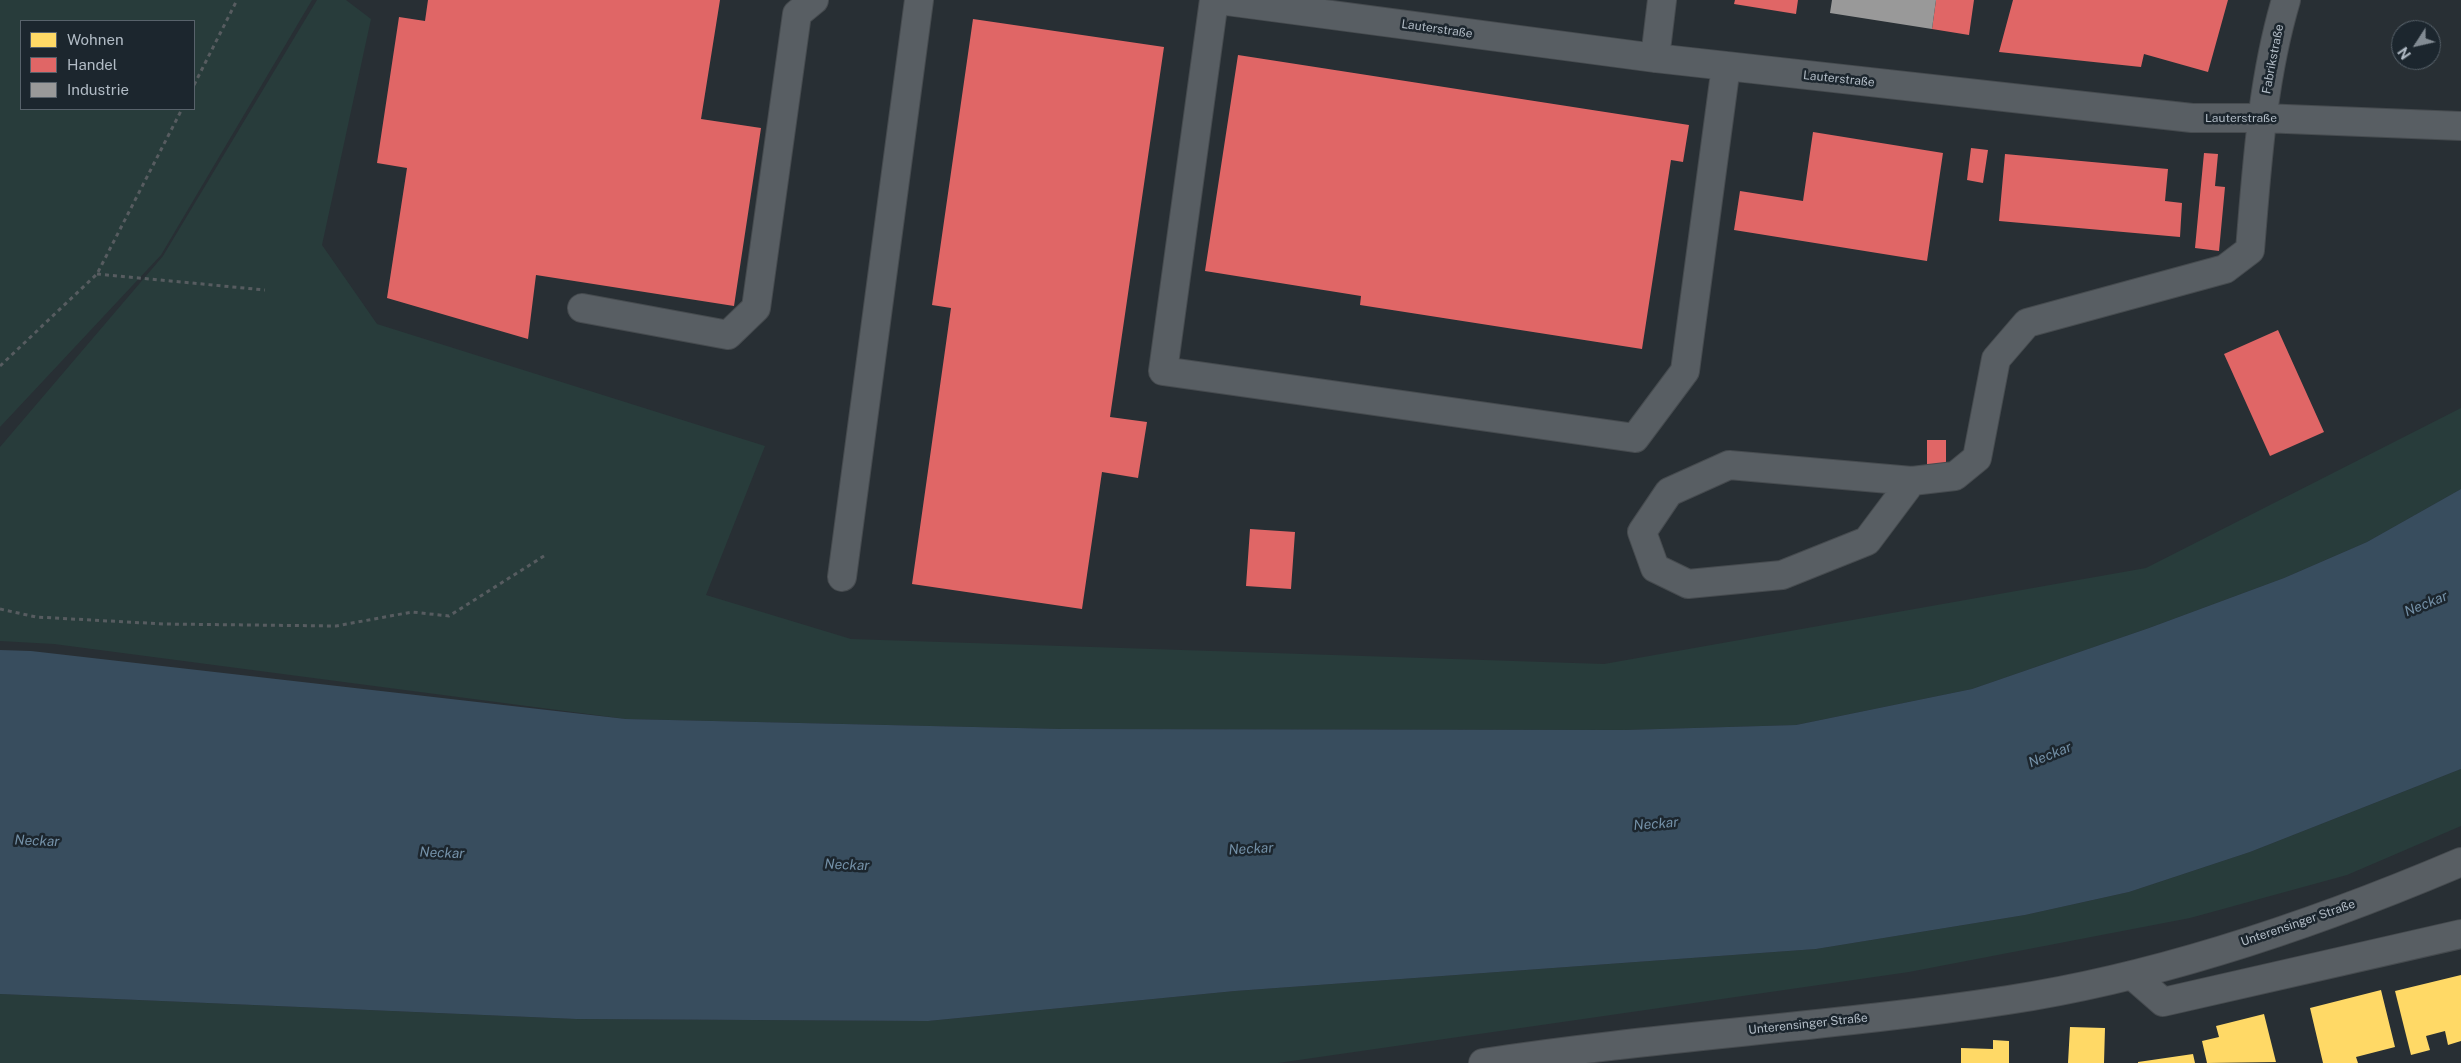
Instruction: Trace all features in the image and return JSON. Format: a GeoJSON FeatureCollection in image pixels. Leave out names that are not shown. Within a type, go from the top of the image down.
{"type":"FeatureCollection","features":[{"type":"Feature","properties":{"kind":"street"},"geometry":{"type":"LineString","coordinates":[[582,308],[728,335],[756,308],[797,14],[814,0]]}},
{"type":"Feature","properties":{"kind":"street"},"geometry":{"type":"LineString","coordinates":[[842,577],[919,0]]}},
{"type":"Feature","properties":{"kind":"street"},"geometry":{"type":"LineString","coordinates":[[1214,0],[1163,371],[1636,438],[1685,371],[1726,66]]}},
{"type":"Feature","properties":{"kind":"street","name":"Lauterstraße"},"geometry":{"type":"LineString","coordinates":[[1219,0],[1655,58],[2192,118],[2262,118],[2461,126]]}},
{"type":"Feature","properties":{"kind":"street"},"geometry":{"type":"LineString","coordinates":[[1655,58],[1662,0]]}},
{"type":"Feature","properties":{"kind":"street","name":"Fabrikstraße"},"geometry":{"type":"LineString","coordinates":[[1912,481],[1867,541],[1782,575],[1688,584],[1655,568],[1642,532],[1669,492],[1728,465],[1912,481],[1955,476],[1977,458],[1996,359],[2027,324],[2225,269],[2250,250],[2262,118],[2277,31],[2286,0]]}},
{"type":"Feature","properties":{"kind":"street","name":"Unterensinger Straße"},"geometry":{"type":"LineString","coordinates":[[1483,1063],[1621,1044],[1873,1018],[2010,1000],[2132,975],[2244,942],[2413,883],[2461,862]]}},
{"type":"Feature","properties":{"kind":"street"},"geometry":{"type":"LineString","coordinates":[[2132,975],[2164,1002],[2461,934]]}},
{"type":"Feature","properties":{"kind":"path"},"geometry":{"type":"LineString","coordinates":[[195,83],[238,0]]}},
{"type":"Feature","properties":{"kind":"path"},"geometry":{"type":"LineString","coordinates":[[0,366],[97,274],[181,110]]}},
{"type":"Feature","properties":{"kind":"path"},"geometry":{"type":"LineString","coordinates":[[97,274],[264,290]]}},
{"type":"Feature","properties":{"kind":"path"},"geometry":{"type":"LineString","coordinates":[[0,609],[36,617],[164,624],[336,626],[412,612],[449,616],[544,556]]}},
{"type":"Feature","properties":{"kind":"green space"},"geometry":{"type":"Polygon","coordinates":[[[0,0],[312,0],[161,255],[0,427],[0,0]]]}},
{"type":"Feature","properties":{"kind":"green space"},"geometry":{"type":"Polygon","coordinates":[[[317,0],[346,0],[371,19],[322,245],[377,324],[765,446],[706,595],[851,639],[1604,664],[2146,568],[2461,408],[2461,489],[2367,542],[2284,578],[2149,628],[1972,689],[1796,725],[1625,730],[1061,729],[626,719],[54,644],[0,641],[0,447],[163,256],[317,0]]]}},
{"type":"Feature","properties":{"kind":"green space"},"geometry":{"type":"Polygon","coordinates":[[[2461,769],[2461,826],[2347,875],[2190,918],[1909,972],[1278,1063],[0,1063],[0,994],[576,1019],[928,1021],[1235,991],[1816,949],[2025,915],[2129,892],[2250,852],[2461,769]]]}},
{"type":"Feature","properties":{"kind":"water","name":"Neckar"},"geometry":{"type":"Polygon","coordinates":[[[2461,489],[2461,769],[2250,852],[2129,892],[2025,915],[1816,949],[1235,991],[928,1021],[576,1019],[0,994],[0,650],[31,651],[626,719],[1061,729],[1625,730],[1796,725],[1972,689],[2149,628],[2284,578],[2367,542],[2461,489]]]}},
{"type":"Feature","properties":{"kind":"building: Wohnen"},"geometry":{"type":"Polygon","coordinates":[[[2461,975],[2461,1041],[2448,1045],[2445,1031],[2426,1036],[2430,1050],[2411,1055],[2395,991],[2461,975]]]}},
{"type":"Feature","properties":{"kind":"building: Wohnen"},"geometry":{"type":"Polygon","coordinates":[[[2381,990],[2395,1047],[2356,1057],[2358,1063],[2323,1063],[2310,1008],[2381,990]]]}},
{"type":"Feature","properties":{"kind":"building: Wohnen"},"geometry":{"type":"Polygon","coordinates":[[[2264,1014],[2276,1062],[2207,1063],[2202,1041],[2219,1037],[2216,1026],[2264,1014]]]}},
{"type":"Feature","properties":{"kind":"building: Wohnen"},"geometry":{"type":"Polygon","coordinates":[[[2070,1027],[2105,1028],[2104,1063],[2068,1063],[2070,1027]]]}},
{"type":"Feature","properties":{"kind":"building: Wohnen"},"geometry":{"type":"Polygon","coordinates":[[[1993,1040],[2009,1041],[2009,1063],[1961,1063],[1961,1048],[1993,1049],[1993,1040]]]}},
{"type":"Feature","properties":{"kind":"building: Wohnen"},"geometry":{"type":"Polygon","coordinates":[[[2193,1054],[2195,1063],[2138,1063],[2138,1062],[2193,1054]]]}},
{"type":"Feature","properties":{"kind":"building: Handel"},"geometry":{"type":"Polygon","coordinates":[[[428,0],[720,0],[701,119],[761,128],[734,306],[536,275],[528,339],[387,298],[407,168],[377,163],[399,17],[425,21],[428,0]]]}},
{"type":"Feature","properties":{"kind":"building: Handel"},"geometry":{"type":"Polygon","coordinates":[[[1735,0],[1798,0],[1796,14],[1734,4],[1735,0]]]}},
{"type":"Feature","properties":{"kind":"building: Handel"},"geometry":{"type":"Polygon","coordinates":[[[1936,0],[1974,0],[1969,35],[1932,29],[1936,0]]]}},
{"type":"Feature","properties":{"kind":"building: Handel"},"geometry":{"type":"Polygon","coordinates":[[[2013,0],[2228,0],[2208,72],[2144,54],[2141,67],[1999,52],[2013,0]]]}},
{"type":"Feature","properties":{"kind":"building: Handel"},"geometry":{"type":"Polygon","coordinates":[[[973,19],[1164,47],[1110,417],[1147,422],[1138,478],[1102,472],[1082,609],[912,584],[951,308],[932,305],[973,19]]]}},
{"type":"Feature","properties":{"kind":"building: Handel"},"geometry":{"type":"Polygon","coordinates":[[[1238,55],[1689,125],[1683,162],[1671,160],[1642,349],[1360,305],[1361,296],[1205,271],[1238,55]]]}},
{"type":"Feature","properties":{"kind":"building: Handel"},"geometry":{"type":"Polygon","coordinates":[[[1813,132],[1943,153],[1927,261],[1734,230],[1740,191],[1803,201],[1813,132]]]}},
{"type":"Feature","properties":{"kind":"building: Handel"},"geometry":{"type":"Polygon","coordinates":[[[1971,148],[1988,150],[1983,183],[1967,180],[1971,148]]]}},
{"type":"Feature","properties":{"kind":"building: Handel"},"geometry":{"type":"Polygon","coordinates":[[[2204,153],[2218,154],[2215,186],[2225,187],[2219,251],[2195,248],[2204,153]]]}},
{"type":"Feature","properties":{"kind":"building: Handel"},"geometry":{"type":"Polygon","coordinates":[[[2005,154],[2168,169],[2165,201],[2182,203],[2180,237],[1999,221],[2005,154]]]}},
{"type":"Feature","properties":{"kind":"building: Handel"},"geometry":{"type":"Polygon","coordinates":[[[2278,330],[2324,432],[2270,456],[2224,354],[2278,330]]]}},
{"type":"Feature","properties":{"kind":"building: Handel"},"geometry":{"type":"Polygon","coordinates":[[[1927,440],[1946,440],[1946,468],[1927,468],[1927,440]]]}},
{"type":"Feature","properties":{"kind":"building: Handel"},"geometry":{"type":"Polygon","coordinates":[[[1250,529],[1295,532],[1291,589],[1246,586],[1250,529]]]}},
{"type":"Feature","properties":{"kind":"building: Industrie"},"geometry":{"type":"Polygon","coordinates":[[[1832,0],[1936,0],[1932,29],[1830,13],[1832,0]]]}}]}
